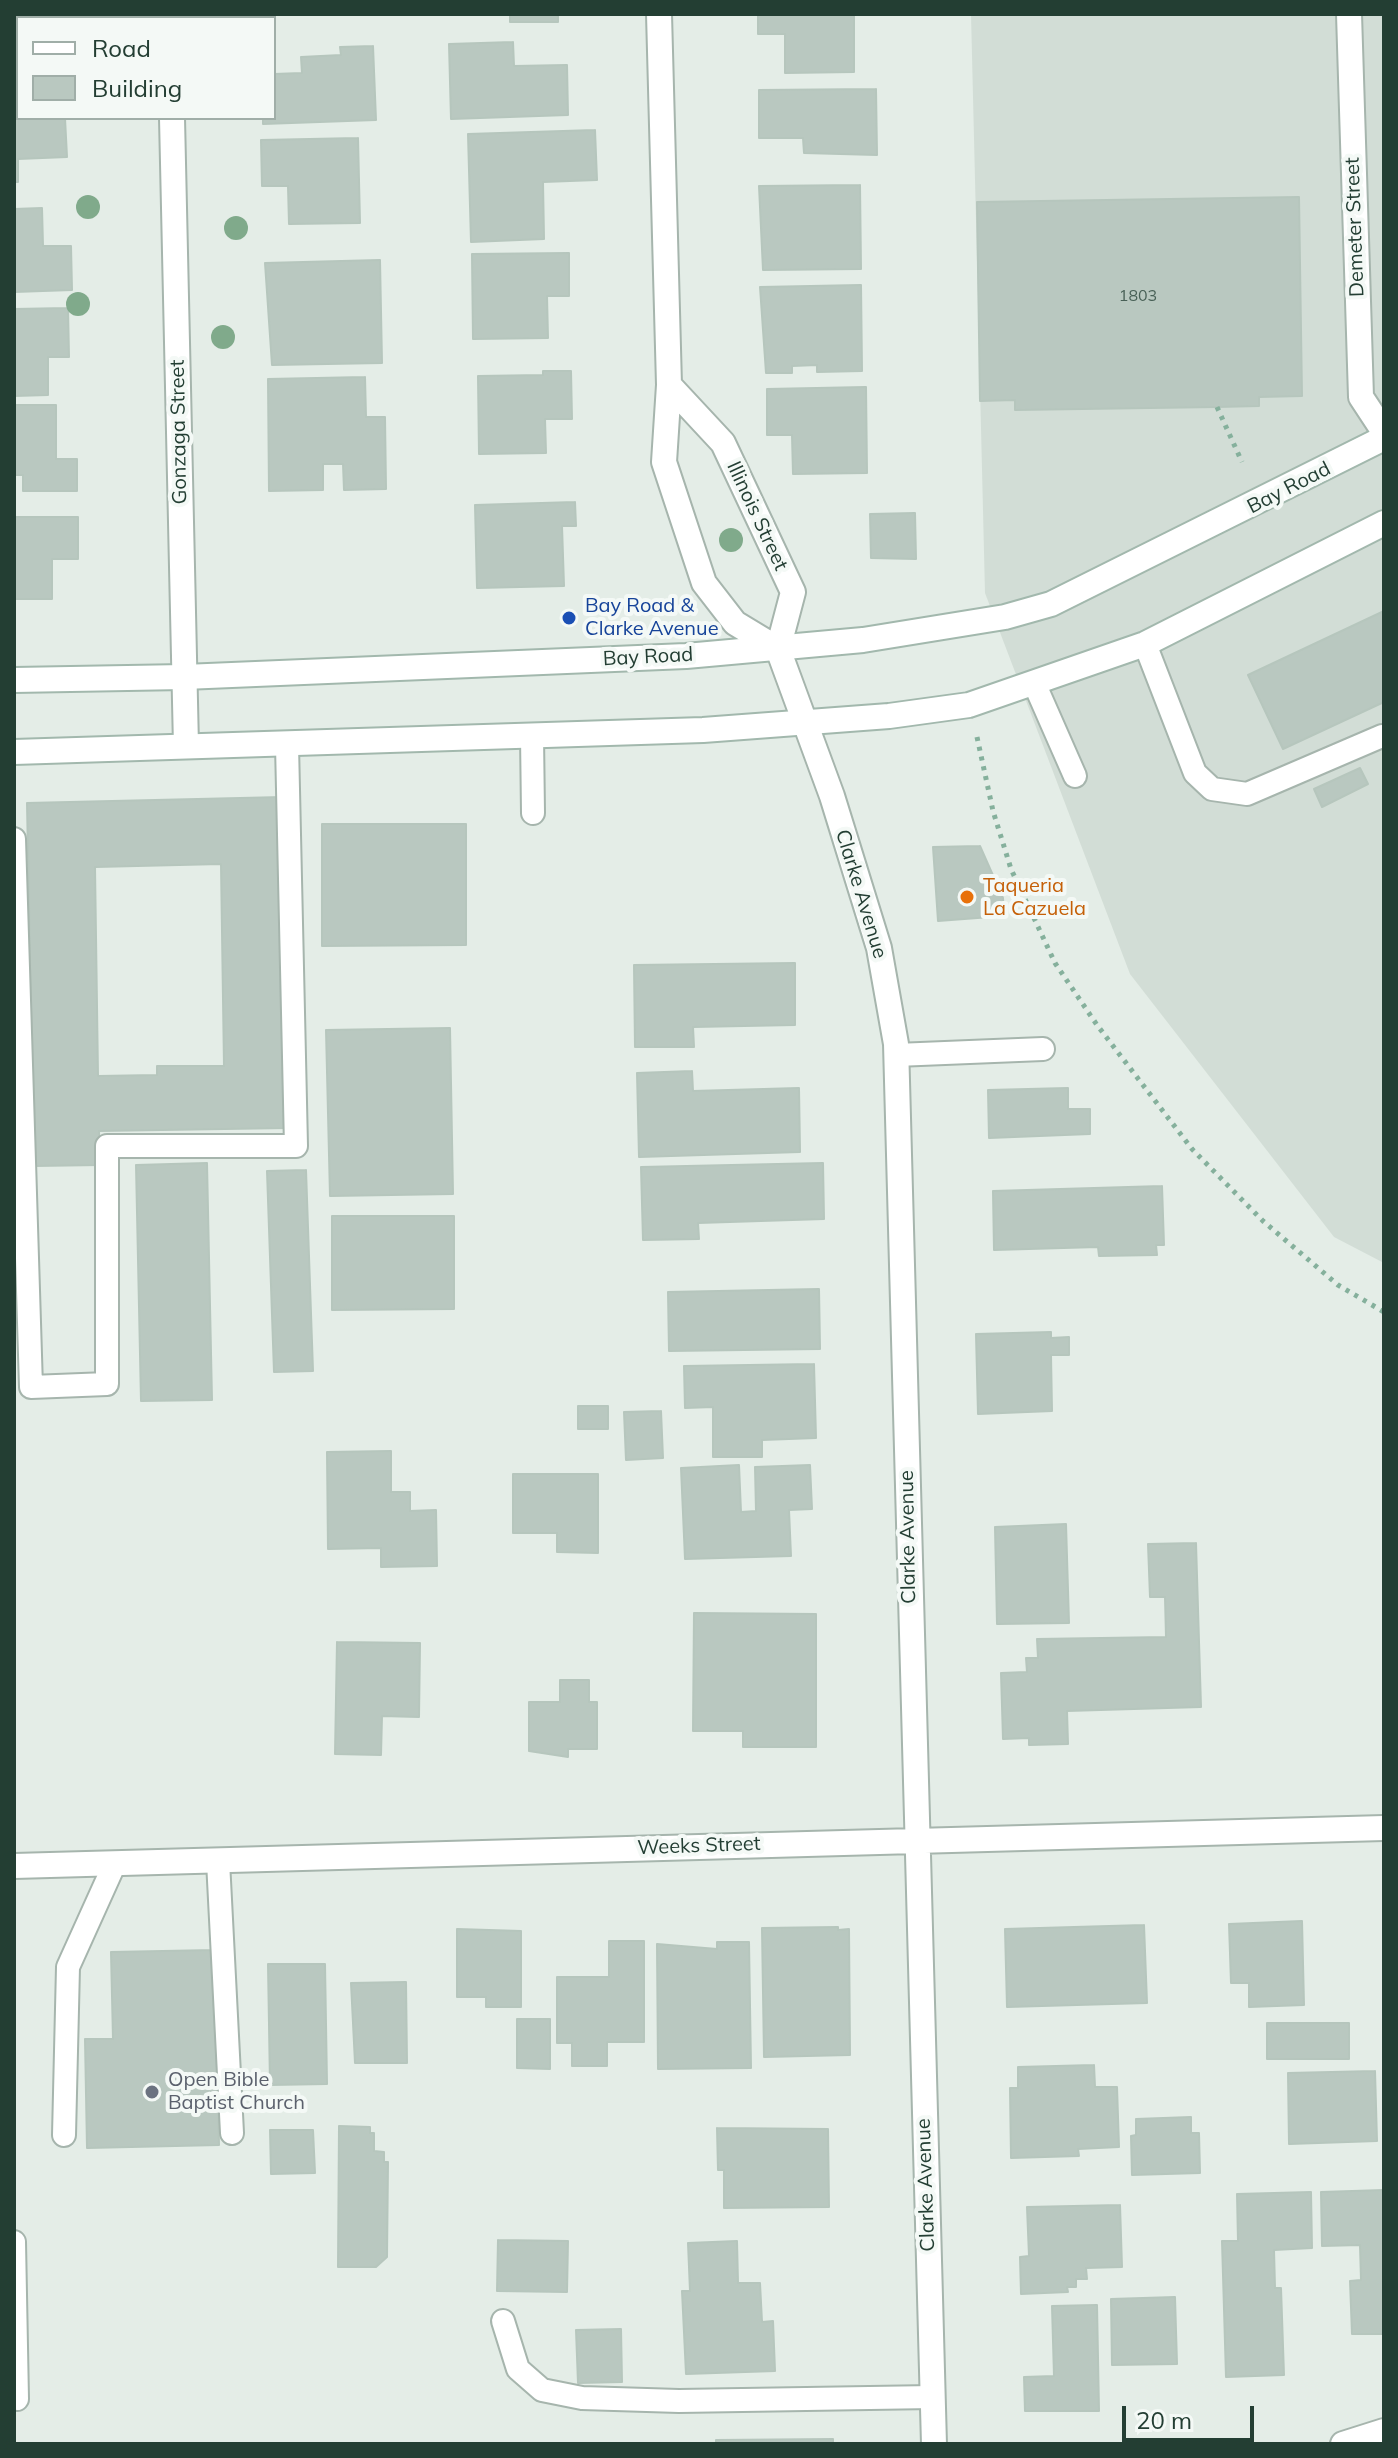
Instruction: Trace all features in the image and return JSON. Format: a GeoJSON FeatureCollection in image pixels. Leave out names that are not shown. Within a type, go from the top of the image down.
{"type":"FeatureCollection","features":[{"type":"Feature","properties":{"kind":"street"},"geometry":{"type":"LineString","coordinates":[[659,14],[669,385],[664,462],[704,583],[735,623],[778,649]]}},
{"type":"Feature","properties":{"kind":"street","name":"Demeter Street"},"geometry":{"type":"LineString","coordinates":[[1349,14],[1361,397],[1384,435]]}},
{"type":"Feature","properties":{"kind":"street","name":"Gonzaga Street"},"geometry":{"type":"LineString","coordinates":[[172,120],[186,746]]}},
{"type":"Feature","properties":{"kind":"street","name":"Illinois Street"},"geometry":{"type":"LineString","coordinates":[[669,385],[723,443],[793,592],[778,649]]}},
{"type":"Feature","properties":{"kind":"street","name":"Bay Road"},"geometry":{"type":"LineString","coordinates":[[14,680],[184,677],[686,656],[895,635],[1005,617],[1051,604],[1384,435]]}},
{"type":"Feature","properties":{"kind":"street"},"geometry":{"type":"LineString","coordinates":[[14,752],[532,736],[803,723],[969,705],[1035,685],[1145,644],[1384,523]]}},
{"type":"Feature","properties":{"kind":"street","name":"Clarke Avenue"},"geometry":{"type":"LineString","coordinates":[[778,649],[832,796],[879,948],[896,1055],[934,2444]]}},
{"type":"Feature","properties":{"kind":"street","name":"Weeks Street"},"geometry":{"type":"LineString","coordinates":[[14,1866],[1384,1828]]}},
{"type":"Feature","properties":{"kind":"street"},"geometry":{"type":"LineString","coordinates":[[1343,2444],[1384,2431]]}},
{"type":"Feature","properties":{"kind":"lane"},"geometry":{"type":"LineString","coordinates":[[1145,644],[1195,773],[1212,789],[1247,794],[1382,736]]}},
{"type":"Feature","properties":{"kind":"lane"},"geometry":{"type":"LineString","coordinates":[[1035,685],[1075,776]]}},
{"type":"Feature","properties":{"kind":"lane"},"geometry":{"type":"LineString","coordinates":[[532,736],[533,813]]}},
{"type":"Feature","properties":{"kind":"lane"},"geometry":{"type":"LineString","coordinates":[[14,839],[31,1387],[107,1384],[107,1146],[296,1146],[287,745]]}},
{"type":"Feature","properties":{"kind":"lane"},"geometry":{"type":"LineString","coordinates":[[896,1055],[1043,1049]]}},
{"type":"Feature","properties":{"kind":"lane"},"geometry":{"type":"LineString","coordinates":[[218,1861],[232,2133]]}},
{"type":"Feature","properties":{"kind":"lane"},"geometry":{"type":"LineString","coordinates":[[64,2135],[68,1967],[115,1863]]}},
{"type":"Feature","properties":{"kind":"lane"},"geometry":{"type":"LineString","coordinates":[[14,2242],[17,2399]]}},
{"type":"Feature","properties":{"kind":"lane"},"geometry":{"type":"LineString","coordinates":[[503,2321],[518,2369],[542,2390],[582,2398],[679,2401],[933,2397]]}},
{"type":"Feature","properties":{"kind":"path"},"geometry":{"type":"LineString","coordinates":[[1217,407],[1242,462]]}},
{"type":"Feature","properties":{"kind":"path"},"geometry":{"type":"LineString","coordinates":[[969,705],[993,811],[1011,869],[1055,963],[1097,1025],[1192,1149],[1263,1221],[1338,1285],[1384,1312]]}},
{"type":"Feature","properties":{"kind":"shaded area"},"geometry":{"type":"Polygon","coordinates":[[[971,14],[1384,14],[1384,1263],[1334,1237],[1130,974],[985,593],[971,14]]]}},
{"type":"Feature","properties":{"kind":"building"},"geometry":{"type":"Polygon","coordinates":[[[14,14],[66,14],[16,16],[16,92],[14,14]]]}},
{"type":"Feature","properties":{"kind":"building"},"geometry":{"type":"Polygon","coordinates":[[[510,14],[558,14],[558,22],[510,22],[510,14]]]}},
{"type":"Feature","properties":{"kind":"building"},"geometry":{"type":"Polygon","coordinates":[[[758,14],[854,14],[854,72],[785,73],[785,34],[758,34],[758,14]]]}},
{"type":"Feature","properties":{"kind":"building"},"geometry":{"type":"Polygon","coordinates":[[[513,42],[514,66],[567,65],[568,115],[451,119],[449,44],[513,42]]]}},
{"type":"Feature","properties":{"kind":"building"},"geometry":{"type":"Polygon","coordinates":[[[373,46],[376,120],[263,124],[263,120],[276,120],[276,74],[302,73],[301,57],[341,55],[340,47],[373,46]]]}},
{"type":"Feature","properties":{"kind":"building"},"geometry":{"type":"Polygon","coordinates":[[[876,89],[877,155],[804,153],[803,138],[759,138],[759,90],[876,89]]]}},
{"type":"Feature","properties":{"kind":"building"},"geometry":{"type":"Polygon","coordinates":[[[14,109],[16,120],[65,120],[67,157],[18,159],[18,182],[14,182],[14,109]]]}},
{"type":"Feature","properties":{"kind":"building"},"geometry":{"type":"Polygon","coordinates":[[[595,130],[597,180],[543,182],[544,239],[471,242],[468,134],[595,130]]]}},
{"type":"Feature","properties":{"kind":"building"},"geometry":{"type":"Polygon","coordinates":[[[358,138],[360,223],[289,224],[288,186],[262,186],[261,140],[358,138]]]}},
{"type":"Feature","properties":{"kind":"building"},"geometry":{"type":"Polygon","coordinates":[[[860,185],[861,269],[763,270],[759,186],[860,185]]]}},
{"type":"Feature","properties":{"kind":"building"},"geometry":{"type":"Polygon","coordinates":[[[1299,197],[1302,396],[1259,397],[1259,406],[1217,407],[1015,410],[1015,400],[980,401],[977,202],[1299,197]]]}},
{"type":"Feature","properties":{"kind":"building"},"geometry":{"type":"Polygon","coordinates":[[[42,208],[43,246],[71,246],[72,290],[14,292],[14,209],[42,208]]]}},
{"type":"Feature","properties":{"kind":"building"},"geometry":{"type":"Polygon","coordinates":[[[569,253],[569,296],[547,296],[548,338],[473,339],[472,254],[569,253]]]}},
{"type":"Feature","properties":{"kind":"building"},"geometry":{"type":"Polygon","coordinates":[[[380,260],[382,363],[272,365],[265,263],[380,260]]]}},
{"type":"Feature","properties":{"kind":"building"},"geometry":{"type":"Polygon","coordinates":[[[861,285],[862,371],[817,372],[817,365],[792,366],[792,373],[766,373],[760,287],[861,285]]]}},
{"type":"Feature","properties":{"kind":"building"},"geometry":{"type":"Polygon","coordinates":[[[68,308],[69,357],[48,357],[48,395],[14,396],[14,309],[68,308]]]}},
{"type":"Feature","properties":{"kind":"building"},"geometry":{"type":"Polygon","coordinates":[[[543,371],[571,371],[572,419],[545,419],[546,453],[479,454],[478,376],[543,375],[543,371]]]}},
{"type":"Feature","properties":{"kind":"building"},"geometry":{"type":"Polygon","coordinates":[[[365,377],[366,417],[385,417],[386,489],[344,490],[343,464],[323,464],[323,490],[269,491],[268,379],[365,377]]]}},
{"type":"Feature","properties":{"kind":"building"},"geometry":{"type":"Polygon","coordinates":[[[866,387],[867,473],[793,474],[792,435],[767,435],[767,389],[866,387]]]}},
{"type":"Feature","properties":{"kind":"building"},"geometry":{"type":"Polygon","coordinates":[[[14,405],[56,405],[56,459],[77,459],[77,491],[23,491],[23,475],[14,475],[14,405]]]}},
{"type":"Feature","properties":{"kind":"building"},"geometry":{"type":"Polygon","coordinates":[[[575,502],[576,526],[562,526],[564,586],[477,588],[475,505],[575,502]]]}},
{"type":"Feature","properties":{"kind":"building"},"geometry":{"type":"Polygon","coordinates":[[[915,513],[916,559],[871,558],[870,514],[915,513]]]}},
{"type":"Feature","properties":{"kind":"building"},"geometry":{"type":"Polygon","coordinates":[[[14,517],[78,517],[78,559],[52,559],[52,599],[14,599],[14,517]]]}},
{"type":"Feature","properties":{"kind":"building"},"geometry":{"type":"Polygon","coordinates":[[[1384,611],[1384,702],[1283,749],[1248,675],[1384,611]]]}},
{"type":"Feature","properties":{"kind":"building"},"geometry":{"type":"Polygon","coordinates":[[[1360,768],[1368,784],[1322,807],[1314,789],[1360,768]]]}},
{"type":"Feature","properties":{"kind":"building"},"geometry":{"type":"Polygon","coordinates":[[[283,797],[288,1128],[99,1131],[100,1165],[34,1166],[27,803],[283,797]],[[221,864],[95,867],[98,1076],[157,1075],[157,1066],[224,1066],[221,864]]]}},
{"type":"Feature","properties":{"kind":"building"},"geometry":{"type":"Polygon","coordinates":[[[322,824],[466,824],[466,945],[322,946],[322,824]]]}},
{"type":"Feature","properties":{"kind":"building"},"geometry":{"type":"Polygon","coordinates":[[[980,846],[1003,898],[1004,916],[938,921],[933,847],[980,846]]]}},
{"type":"Feature","properties":{"kind":"building"},"geometry":{"type":"Polygon","coordinates":[[[795,963],[795,1025],[693,1027],[694,1047],[635,1047],[634,965],[795,963]]]}},
{"type":"Feature","properties":{"kind":"building"},"geometry":{"type":"Polygon","coordinates":[[[450,1028],[453,1194],[330,1196],[326,1030],[450,1028]]]}},
{"type":"Feature","properties":{"kind":"building"},"geometry":{"type":"Polygon","coordinates":[[[692,1071],[693,1091],[799,1088],[800,1152],[639,1157],[637,1073],[692,1071]]]}},
{"type":"Feature","properties":{"kind":"building"},"geometry":{"type":"Polygon","coordinates":[[[1068,1088],[1068,1109],[1090,1109],[1090,1134],[989,1138],[988,1090],[1068,1088]]]}},
{"type":"Feature","properties":{"kind":"building"},"geometry":{"type":"Polygon","coordinates":[[[207,1163],[212,1400],[141,1401],[136,1165],[207,1163]]]}},
{"type":"Feature","properties":{"kind":"building"},"geometry":{"type":"Polygon","coordinates":[[[823,1163],[824,1219],[698,1223],[699,1239],[643,1240],[641,1167],[823,1163]]]}},
{"type":"Feature","properties":{"kind":"building"},"geometry":{"type":"Polygon","coordinates":[[[306,1170],[313,1371],[274,1372],[267,1171],[306,1170]]]}},
{"type":"Feature","properties":{"kind":"building"},"geometry":{"type":"Polygon","coordinates":[[[1162,1186],[1164,1245],[1156,1245],[1157,1255],[1099,1256],[1098,1247],[994,1250],[993,1191],[1162,1186]]]}},
{"type":"Feature","properties":{"kind":"building"},"geometry":{"type":"Polygon","coordinates":[[[332,1216],[454,1216],[454,1309],[332,1310],[332,1216]]]}},
{"type":"Feature","properties":{"kind":"building"},"geometry":{"type":"Polygon","coordinates":[[[819,1289],[820,1349],[669,1351],[668,1292],[819,1289]]]}},
{"type":"Feature","properties":{"kind":"building"},"geometry":{"type":"Polygon","coordinates":[[[1051,1332],[1051,1338],[1069,1337],[1069,1355],[1051,1355],[1052,1411],[978,1414],[976,1334],[1051,1332]]]}},
{"type":"Feature","properties":{"kind":"building"},"geometry":{"type":"Polygon","coordinates":[[[814,1364],[816,1438],[762,1440],[762,1457],[713,1457],[713,1407],[685,1408],[684,1366],[814,1364]]]}},
{"type":"Feature","properties":{"kind":"building"},"geometry":{"type":"Polygon","coordinates":[[[578,1406],[608,1406],[608,1429],[578,1429],[578,1406]]]}},
{"type":"Feature","properties":{"kind":"building"},"geometry":{"type":"Polygon","coordinates":[[[661,1411],[663,1458],[626,1460],[624,1412],[661,1411]]]}},
{"type":"Feature","properties":{"kind":"building"},"geometry":{"type":"Polygon","coordinates":[[[391,1451],[391,1492],[410,1492],[410,1511],[436,1510],[437,1566],[381,1567],[381,1548],[328,1549],[327,1452],[391,1451]]]}},
{"type":"Feature","properties":{"kind":"building"},"geometry":{"type":"Polygon","coordinates":[[[739,1465],[741,1512],[756,1511],[755,1467],[810,1465],[812,1509],[789,1510],[791,1556],[685,1559],[681,1468],[739,1465]]]}},
{"type":"Feature","properties":{"kind":"building"},"geometry":{"type":"Polygon","coordinates":[[[513,1474],[598,1474],[598,1553],[557,1552],[557,1533],[513,1533],[513,1474]]]}},
{"type":"Feature","properties":{"kind":"building"},"geometry":{"type":"Polygon","coordinates":[[[1066,1524],[1069,1623],[997,1624],[995,1527],[1066,1524]]]}},
{"type":"Feature","properties":{"kind":"building"},"geometry":{"type":"Polygon","coordinates":[[[1196,1543],[1201,1707],[1067,1711],[1068,1744],[1029,1745],[1029,1738],[1003,1739],[1001,1673],[1027,1672],[1026,1658],[1038,1658],[1037,1639],[1166,1637],[1165,1597],[1150,1597],[1148,1544],[1196,1543]]]}},
{"type":"Feature","properties":{"kind":"building"},"geometry":{"type":"Polygon","coordinates":[[[694,1613],[816,1614],[816,1747],[743,1747],[743,1731],[693,1731],[694,1613]]]}},
{"type":"Feature","properties":{"kind":"building"},"geometry":{"type":"Polygon","coordinates":[[[337,1642],[420,1643],[419,1717],[382,1716],[381,1755],[335,1754],[337,1642]]]}},
{"type":"Feature","properties":{"kind":"building"},"geometry":{"type":"Polygon","coordinates":[[[560,1680],[589,1680],[589,1702],[597,1702],[597,1749],[568,1749],[568,1757],[529,1751],[529,1702],[560,1702],[560,1680]]]}},
{"type":"Feature","properties":{"kind":"building"},"geometry":{"type":"Polygon","coordinates":[[[1302,1921],[1304,2005],[1249,2007],[1249,1983],[1231,1983],[1229,1924],[1302,1921]]]}},
{"type":"Feature","properties":{"kind":"building"},"geometry":{"type":"Polygon","coordinates":[[[1144,1925],[1147,2003],[1007,2007],[1005,1929],[1144,1925]]]}},
{"type":"Feature","properties":{"kind":"building"},"geometry":{"type":"Polygon","coordinates":[[[838,1927],[838,1930],[849,1929],[850,2055],[764,2057],[762,1928],[838,1927]]]}},
{"type":"Feature","properties":{"kind":"building"},"geometry":{"type":"Polygon","coordinates":[[[457,1929],[521,1931],[521,2007],[486,2007],[486,1997],[457,1997],[457,1929]]]}},
{"type":"Feature","properties":{"kind":"building"},"geometry":{"type":"Polygon","coordinates":[[[609,1941],[644,1941],[644,2042],[607,2042],[607,2066],[572,2066],[572,2043],[557,2043],[557,1977],[609,1977],[609,1941]]]}},
{"type":"Feature","properties":{"kind":"building"},"geometry":{"type":"Polygon","coordinates":[[[717,1942],[749,1942],[751,2068],[658,2069],[657,1944],[717,1949],[717,1942]]]}},
{"type":"Feature","properties":{"kind":"building","name":"Open Bible Baptist Church"},"geometry":{"type":"Polygon","coordinates":[[[215,1950],[219,2145],[87,2148],[85,2039],[113,2039],[111,1952],[215,1950]]]}},
{"type":"Feature","properties":{"kind":"building"},"geometry":{"type":"Polygon","coordinates":[[[268,1964],[325,1964],[327,2084],[270,2085],[268,1964]]]}},
{"type":"Feature","properties":{"kind":"building"},"geometry":{"type":"Polygon","coordinates":[[[406,1982],[407,2063],[355,2063],[351,1983],[406,1982]]]}},
{"type":"Feature","properties":{"kind":"building"},"geometry":{"type":"Polygon","coordinates":[[[517,2019],[550,2019],[550,2069],[517,2068],[517,2019]]]}},
{"type":"Feature","properties":{"kind":"building"},"geometry":{"type":"Polygon","coordinates":[[[1267,2023],[1349,2023],[1349,2059],[1267,2059],[1267,2023]]]}},
{"type":"Feature","properties":{"kind":"building"},"geometry":{"type":"Polygon","coordinates":[[[1094,2065],[1095,2087],[1117,2087],[1119,2147],[1078,2149],[1079,2156],[1011,2158],[1010,2088],[1018,2088],[1018,2067],[1094,2065]]]}},
{"type":"Feature","properties":{"kind":"building"},"geometry":{"type":"Polygon","coordinates":[[[1375,2071],[1377,2141],[1289,2144],[1288,2073],[1375,2071]]]}},
{"type":"Feature","properties":{"kind":"building"},"geometry":{"type":"Polygon","coordinates":[[[1191,2117],[1191,2133],[1199,2133],[1200,2173],[1132,2175],[1131,2136],[1136,2135],[1136,2119],[1191,2117]]]}},
{"type":"Feature","properties":{"kind":"building"},"geometry":{"type":"Polygon","coordinates":[[[339,2126],[370,2127],[370,2133],[374,2133],[374,2151],[384,2152],[384,2162],[388,2162],[387,2257],[376,2267],[338,2267],[339,2126]]]}},
{"type":"Feature","properties":{"kind":"building"},"geometry":{"type":"Polygon","coordinates":[[[717,2128],[828,2129],[829,2207],[724,2208],[724,2170],[718,2170],[717,2128]]]}},
{"type":"Feature","properties":{"kind":"building"},"geometry":{"type":"Polygon","coordinates":[[[270,2130],[313,2130],[315,2173],[271,2174],[270,2130]]]}},
{"type":"Feature","properties":{"kind":"building"},"geometry":{"type":"Polygon","coordinates":[[[1384,2190],[1384,2334],[1352,2334],[1350,2281],[1361,2280],[1360,2245],[1322,2246],[1321,2192],[1384,2190]]]}},
{"type":"Feature","properties":{"kind":"building"},"geometry":{"type":"Polygon","coordinates":[[[1311,2192],[1312,2248],[1274,2250],[1275,2288],[1281,2288],[1284,2375],[1226,2377],[1222,2241],[1238,2241],[1237,2194],[1311,2192]]]}},
{"type":"Feature","properties":{"kind":"building"},"geometry":{"type":"Polygon","coordinates":[[[1120,2205],[1122,2267],[1086,2268],[1087,2279],[1076,2279],[1076,2287],[1067,2287],[1068,2292],[1021,2294],[1020,2257],[1029,2256],[1027,2207],[1120,2205]]]}},
{"type":"Feature","properties":{"kind":"building"},"geometry":{"type":"Polygon","coordinates":[[[498,2240],[568,2241],[567,2292],[497,2291],[498,2240]]]}},
{"type":"Feature","properties":{"kind":"building"},"geometry":{"type":"Polygon","coordinates":[[[737,2241],[738,2283],[760,2283],[762,2322],[773,2321],[775,2371],[686,2374],[682,2291],[690,2291],[688,2243],[737,2241]]]}},
{"type":"Feature","properties":{"kind":"building"},"geometry":{"type":"Polygon","coordinates":[[[1175,2297],[1177,2364],[1112,2365],[1111,2299],[1175,2297]]]}},
{"type":"Feature","properties":{"kind":"building"},"geometry":{"type":"Polygon","coordinates":[[[1097,2305],[1099,2411],[1025,2411],[1024,2377],[1054,2376],[1052,2306],[1097,2305]]]}},
{"type":"Feature","properties":{"kind":"building"},"geometry":{"type":"Polygon","coordinates":[[[621,2329],[622,2382],[578,2383],[576,2330],[621,2329]]]}},
{"type":"Feature","properties":{"kind":"building"},"geometry":{"type":"Polygon","coordinates":[[[833,2439],[833,2444],[716,2444],[716,2440],[833,2439]]]}},
{"type":"Feature","properties":{"kind":"place","name":"Bay Road & Clarke Avenue"},"geometry":{"type":"Point","coordinates":[569,618]}},
{"type":"Feature","properties":{"kind":"place","name":"Taqueria La Cazuela"},"geometry":{"type":"Point","coordinates":[967,897]}},
{"type":"Feature","properties":{"kind":"place","name":"Open Bible Baptist Church"},"geometry":{"type":"Point","coordinates":[152,2092]}}]}
